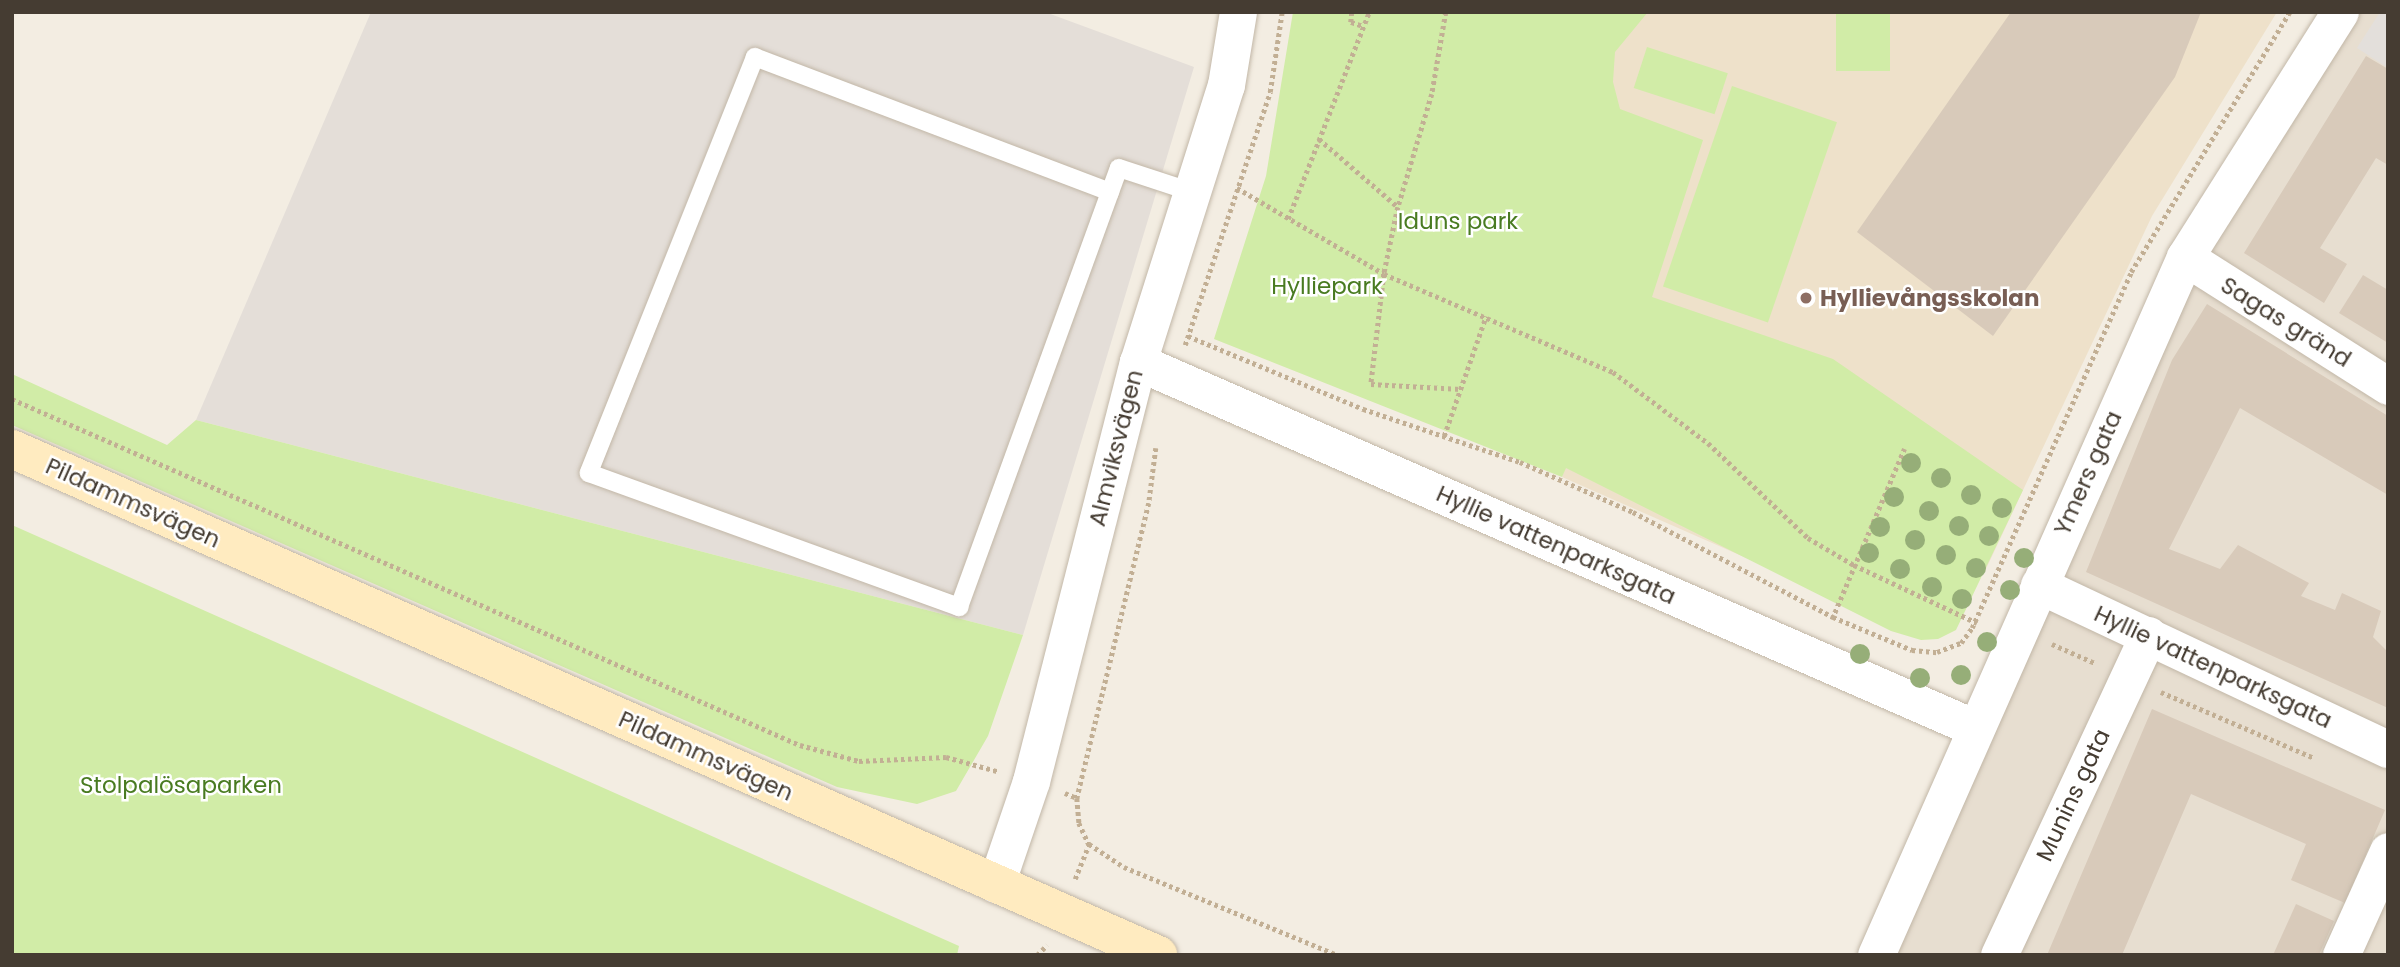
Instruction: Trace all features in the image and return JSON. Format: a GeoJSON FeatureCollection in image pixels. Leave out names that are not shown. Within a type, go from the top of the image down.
{"type":"FeatureCollection","features":[{"type":"Feature","properties":{"kind":"main road","name":"Pildammsvägen"},"geometry":{"type":"LineString","coordinates":[[12,449],[253,558],[1158,955]]}},
{"type":"Feature","properties":{"kind":"main road","name":"Pildammsvägen"},"geometry":{"type":"LineString","coordinates":[[12,468],[253,558]]}},
{"type":"Feature","properties":{"kind":"street","name":"Almviksvägen"},"geometry":{"type":"LineString","coordinates":[[996,884],[1031,781],[1138,362],[1226,85],[1238,12]]}},
{"type":"Feature","properties":{"kind":"street","name":"Ymers gata"},"geometry":{"type":"LineString","coordinates":[[1876,955],[2185,257],[2340,12]]}},
{"type":"Feature","properties":{"kind":"street","name":"Sagas gränd"},"geometry":{"type":"LineString","coordinates":[[2185,257],[2388,386]]}},
{"type":"Feature","properties":{"kind":"street","name":"Hyllie vattenparksgata"},"geometry":{"type":"LineString","coordinates":[[1138,362],[1975,728]]}},
{"type":"Feature","properties":{"kind":"street","name":"Hyllie vattenparksgata"},"geometry":{"type":"LineString","coordinates":[[2039,585],[2388,749]]}},
{"type":"Feature","properties":{"kind":"street","name":"Munins gata"},"geometry":{"type":"LineString","coordinates":[[1999,955],[2148,635]]}},
{"type":"Feature","properties":{"kind":"street"},"geometry":{"type":"LineString","coordinates":[[2341,955],[2388,852]]}},
{"type":"Feature","properties":{"kind":"lane"},"geometry":{"type":"LineString","coordinates":[[1110,192],[755,57],[589,473],[959,607],[1119,168],[1192,192]]}},
{"type":"Feature","properties":{"kind":"path"},"geometry":{"type":"LineString","coordinates":[[1352,12],[1351,22],[1363,26]]}},
{"type":"Feature","properties":{"kind":"path"},"geometry":{"type":"LineString","coordinates":[[1288,219],[1368,12]]}},
{"type":"Feature","properties":{"kind":"path"},"geometry":{"type":"LineString","coordinates":[[1446,12],[1432,94],[1398,207],[1384,274],[1371,384],[1461,389]]}},
{"type":"Feature","properties":{"kind":"path"},"geometry":{"type":"LineString","coordinates":[[1188,336],[1363,408],[1520,462],[1633,512],[1833,617],[1912,650],[1937,652],[1961,643],[1975,622],[2131,272],[2290,12]]}},
{"type":"Feature","properties":{"kind":"path"},"geometry":{"type":"LineString","coordinates":[[1319,139],[1398,207]]}},
{"type":"Feature","properties":{"kind":"path"},"geometry":{"type":"LineString","coordinates":[[1237,188],[1384,274],[1613,372],[1654,400],[1708,443],[1808,538],[1854,565],[1975,622],[2018,630],[2326,763]]}},
{"type":"Feature","properties":{"kind":"path"},"geometry":{"type":"LineString","coordinates":[[1444,436],[1486,316]]}},
{"type":"Feature","properties":{"kind":"path"},"geometry":{"type":"LineString","coordinates":[[12,399],[800,745],[859,761],[946,757],[1031,781],[1077,798],[1079,823],[1088,844],[1124,867],[1338,955]]}},
{"type":"Feature","properties":{"kind":"path"},"geometry":{"type":"LineString","coordinates":[[1814,658],[1904,449]]}},
{"type":"Feature","properties":{"kind":"path"},"geometry":{"type":"LineString","coordinates":[[1037,955],[1046,948]]}},
{"type":"Feature","properties":{"kind":"shaded area"},"geometry":{"type":"Polygon","coordinates":[[[371,12],[1045,12],[1194,67],[1023,635],[196,420],[371,12]]]}},
{"type":"Feature","properties":{"kind":"shaded area","name":"Hyllievångsskolan"},"geometry":{"type":"Polygon","coordinates":[[[1432,12],[2277,12],[2152,216],[1985,571],[1917,633],[1562,477],[1598,368],[1432,12]]]}},
{"type":"Feature","properties":{"kind":"shaded area"},"geometry":{"type":"Polygon","coordinates":[[[2357,12],[2388,12],[2388,955],[1896,955],[2210,234],[2357,12]]]}},
{"type":"Feature","properties":{"kind":"shaded area"},"geometry":{"type":"Polygon","coordinates":[[[2380,12],[2388,12],[2388,68],[2357,48],[2380,12]]]}},
{"type":"Feature","properties":{"kind":"green space","name":"Iduns park"},"geometry":{"type":"Polygon","coordinates":[[[1293,12],[1648,12],[1615,52],[1613,82],[1620,109],[1703,140],[1652,297],[1833,359],[2023,490],[1956,630],[1938,639],[1921,640],[1891,631],[1566,468],[1562,477],[1214,339],[1266,176],[1293,12]]]}},
{"type":"Feature","properties":{"kind":"green space"},"geometry":{"type":"Polygon","coordinates":[[[1836,12],[1890,12],[1890,71],[1836,71],[1836,12]]]}},
{"type":"Feature","properties":{"kind":"green space"},"geometry":{"type":"Polygon","coordinates":[[[1647,47],[1728,73],[1715,114],[1634,88],[1647,47]]]}},
{"type":"Feature","properties":{"kind":"green space"},"geometry":{"type":"Polygon","coordinates":[[[1732,86],[1837,122],[1768,323],[1663,286],[1732,86]]]}},
{"type":"Feature","properties":{"kind":"green space"},"geometry":{"type":"Polygon","coordinates":[[[12,374],[167,445],[196,420],[1023,635],[988,736],[956,791],[917,804],[837,787],[12,425],[12,374]]]}},
{"type":"Feature","properties":{"kind":"green space","name":"Stolpalösaparken"},"geometry":{"type":"Polygon","coordinates":[[[12,525],[959,946],[957,955],[12,955],[12,525]]]}},
{"type":"Feature","properties":{"kind":"building","name":"Hyllievångsskolan"},"geometry":{"type":"Polygon","coordinates":[[[2011,12],[2201,12],[2175,77],[1993,336],[1857,232],[2011,12]]]}},
{"type":"Feature","properties":{"kind":"building"},"geometry":{"type":"Polygon","coordinates":[[[2366,56],[2388,69],[2388,165],[2376,158],[2320,248],[2347,264],[2324,303],[2244,253],[2366,56]]]}},
{"type":"Feature","properties":{"kind":"building"},"geometry":{"type":"Polygon","coordinates":[[[2363,275],[2388,290],[2388,343],[2339,313],[2363,275]]]}},
{"type":"Feature","properties":{"kind":"building"},"geometry":{"type":"Polygon","coordinates":[[[2207,304],[2388,416],[2388,495],[2240,408],[2169,549],[2220,569],[2238,545],[2309,583],[2301,596],[2335,610],[2342,593],[2381,611],[2373,637],[2388,652],[2388,708],[2086,572],[2172,360],[2207,304]]]}},
{"type":"Feature","properties":{"kind":"building"},"geometry":{"type":"Polygon","coordinates":[[[2152,709],[2385,810],[2345,903],[2291,880],[2306,844],[2191,794],[2122,955],[2047,955],[2152,709]]]}},
{"type":"Feature","properties":{"kind":"building"},"geometry":{"type":"Polygon","coordinates":[[[2296,904],[2334,921],[2319,955],[2273,955],[2296,904]]]}},
{"type":"Feature","properties":{"kind":"place","name":"Hyllievångsskolan"},"geometry":{"type":"Point","coordinates":[1806,298]}},
{"type":"Feature","properties":{"kind":"park label","name":"Hylliepark"},"geometry":{"type":"Point","coordinates":[1327,286]}}]}
